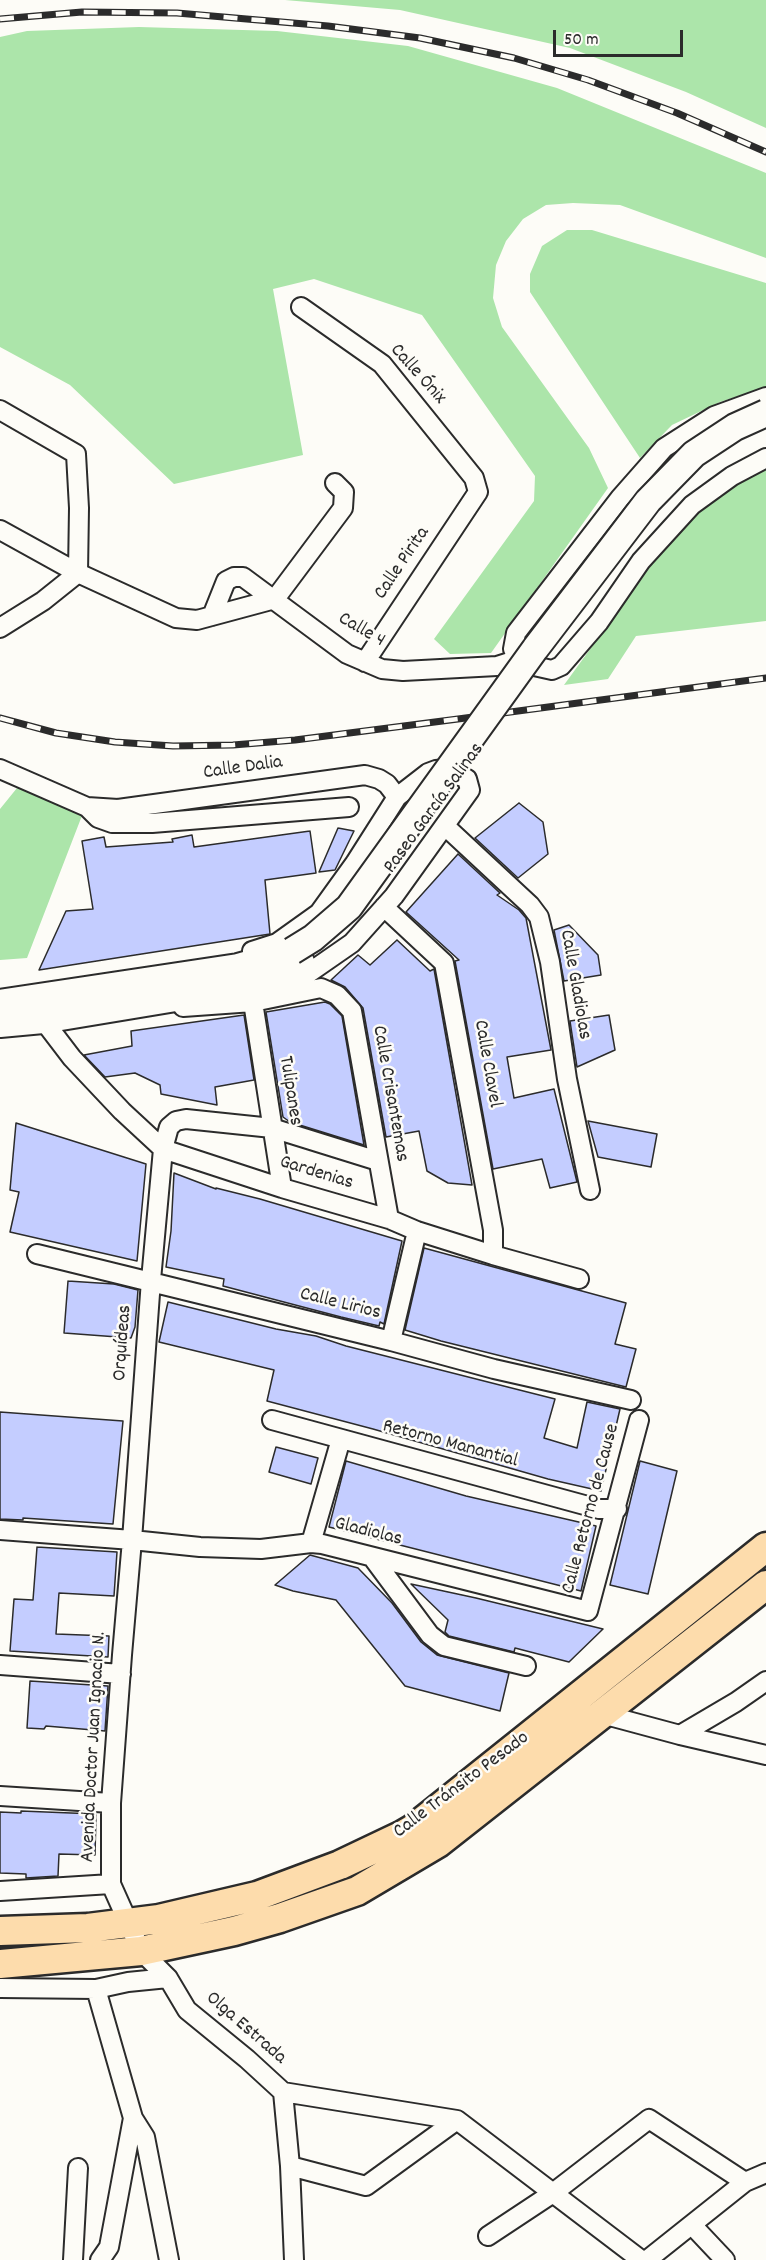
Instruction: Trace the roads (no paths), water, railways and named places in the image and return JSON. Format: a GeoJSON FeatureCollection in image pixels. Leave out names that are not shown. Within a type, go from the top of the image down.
{"type":"FeatureCollection","features":[{"type":"Feature","properties":{"kind":"main road","name":"Paseo García Salinas"},"geometry":{"type":"LineString","coordinates":[[0,1024],[43,1020],[224,990],[282,973],[296,956],[349,907],[535,649],[648,501],[694,454],[735,428],[766,413]]}},
{"type":"Feature","properties":{"kind":"main road","name":"Paseo García Salinas"},"geometry":{"type":"LineString","coordinates":[[0,1003],[296,956],[346,927],[453,786],[546,654],[653,512],[697,467],[740,437],[766,424]]}},
{"type":"Feature","properties":{"kind":"main road","name":"Calle Tránsito Pesado"},"geometry":{"type":"LineString","coordinates":[[0,1931],[88,1928],[159,1919],[257,1896],[340,1865],[413,1829],[766,1547]]}},
{"type":"Feature","properties":{"kind":"main road","name":"Calle Tránsito Pesado"},"geometry":{"type":"LineString","coordinates":[[0,1964],[141,1951],[268,1922],[357,1891],[438,1843],[766,1585]]}},
{"type":"Feature","properties":{"kind":"street","name":"Calle Ónix"},"geometry":{"type":"LineString","coordinates":[[301,307],[382,364],[474,478],[478,492]]}},
{"type":"Feature","properties":{"kind":"street"},"geometry":{"type":"LineString","coordinates":[[766,397],[714,416],[664,448],[620,498],[516,633],[513,649],[519,659],[534,666],[552,670],[561,666],[598,622],[641,561],[692,505],[732,476],[766,458]]}},
{"type":"Feature","properties":{"kind":"street"},"geometry":{"type":"LineString","coordinates":[[0,410],[76,454],[79,508],[78,573]]}},
{"type":"Feature","properties":{"kind":"street"},"geometry":{"type":"LineString","coordinates":[[0,530],[78,573],[176,618],[197,620],[275,599],[343,508],[344,492],[336,483]]}},
{"type":"Feature","properties":{"kind":"street","name":"Calle Pirita"},"geometry":{"type":"LineString","coordinates":[[365,662],[478,492]]}},
{"type":"Feature","properties":{"kind":"street"},"geometry":{"type":"LineString","coordinates":[[1,628],[43,601],[78,573]]}},
{"type":"Feature","properties":{"kind":"street","name":"Calle 4"},"geometry":{"type":"LineString","coordinates":[[212,616],[226,582],[234,577],[243,577],[347,654],[382,669],[404,671],[497,666],[519,659]]}},
{"type":"Feature","properties":{"kind":"street"},"geometry":{"type":"LineString","coordinates":[[192,974],[212,960],[277,943],[320,913],[356,863],[396,797],[428,773],[446,769],[467,779],[470,790],[445,826],[384,907],[352,943],[303,977],[259,992],[224,990]]}},
{"type":"Feature","properties":{"kind":"street"},"geometry":{"type":"LineString","coordinates":[[0,770],[87,807],[98,818],[112,823],[152,823],[349,807]]}},
{"type":"Feature","properties":{"kind":"street","name":"Calle Dalia"},"geometry":{"type":"LineString","coordinates":[[87,807],[118,809],[365,776],[379,779],[387,784],[396,797]]}},
{"type":"Feature","properties":{"kind":"street","name":"Calle Gladiolas"},"geometry":{"type":"LineString","coordinates":[[445,826],[530,905],[539,917],[549,962],[567,1079],[590,1190]]}},
{"type":"Feature","properties":{"kind":"street","name":"Calle Clavel"},"geometry":{"type":"LineString","coordinates":[[384,907],[444,963],[493,1230],[493,1255]]}},
{"type":"Feature","properties":{"kind":"street","name":"Calle Crisantemas"},"geometry":{"type":"LineString","coordinates":[[144,1004],[183,1006],[253,1002],[321,988],[337,995],[352,1011],[389,1220]]}},
{"type":"Feature","properties":{"kind":"street","name":"Tulipanes"},"geometry":{"type":"LineString","coordinates":[[253,1002],[282,1188]]}},
{"type":"Feature","properties":{"kind":"street","name":"Gardenias"},"geometry":{"type":"LineString","coordinates":[[43,1020],[72,1058],[122,1112],[163,1149],[493,1255],[579,1279]]}},
{"type":"Feature","properties":{"kind":"street","name":"Orquídeas"},"geometry":{"type":"LineString","coordinates":[[132,1540],[151,1280],[163,1149],[169,1127],[186,1119],[272,1128],[378,1161]]}},
{"type":"Feature","properties":{"kind":"street"},"geometry":{"type":"LineString","coordinates":[[392,1341],[417,1231]]}},
{"type":"Feature","properties":{"kind":"street","name":"Calle Lirios"},"geometry":{"type":"LineString","coordinates":[[37,1254],[151,1280],[494,1369],[631,1400]]}},
{"type":"Feature","properties":{"kind":"street","name":"Retorno Manantial"},"geometry":{"type":"LineString","coordinates":[[272,1420],[599,1509],[617,1509]]}},
{"type":"Feature","properties":{"kind":"street","name":"Calle Retorno de Cause"},"geometry":{"type":"LineString","coordinates":[[588,1611],[639,1420]]}},
{"type":"Feature","properties":{"kind":"street"},"geometry":{"type":"LineString","coordinates":[[312,1543],[340,1439]]}},
{"type":"Feature","properties":{"kind":"street","name":"Gladiolas"},"geometry":{"type":"LineString","coordinates":[[0,1530],[200,1547],[250,1549],[312,1543],[588,1611]]}},
{"type":"Feature","properties":{"kind":"street","name":"Avenida Doctor Juan Ignacio N."},"geometry":{"type":"LineString","coordinates":[[132,1540],[111,1803],[111,1884],[141,1951]]}},
{"type":"Feature","properties":{"kind":"street"},"geometry":{"type":"LineString","coordinates":[[372,1557],[430,1635],[444,1646],[526,1665]]}},
{"type":"Feature","properties":{"kind":"street"},"geometry":{"type":"LineString","coordinates":[[0,1665],[121,1674]]}},
{"type":"Feature","properties":{"kind":"street"},"geometry":{"type":"LineString","coordinates":[[680,1735],[736,1702],[766,1681]]}},
{"type":"Feature","properties":{"kind":"street"},"geometry":{"type":"LineString","coordinates":[[602,1714],[766,1755]]}},
{"type":"Feature","properties":{"kind":"street"},"geometry":{"type":"LineString","coordinates":[[0,1796],[111,1803]]}},
{"type":"Feature","properties":{"kind":"street"},"geometry":{"type":"LineString","coordinates":[[0,1891],[111,1884]]}},
{"type":"Feature","properties":{"kind":"street","name":"Olga Estrada"},"geometry":{"type":"LineString","coordinates":[[141,1951],[168,1978],[187,2010],[283,2092],[290,2166],[294,2260]]}},
{"type":"Feature","properties":{"kind":"street"},"geometry":{"type":"LineString","coordinates":[[0,1988],[96,1989],[128,1982],[168,1978]]}},
{"type":"Feature","properties":{"kind":"street"},"geometry":{"type":"LineString","coordinates":[[96,1989],[133,2118],[145,2137],[169,2260]]}},
{"type":"Feature","properties":{"kind":"street"},"geometry":{"type":"LineString","coordinates":[[283,2092],[457,2120],[641,2260]]}},
{"type":"Feature","properties":{"kind":"street"},"geometry":{"type":"LineString","coordinates":[[100,2260],[110,2247],[133,2118]]}},
{"type":"Feature","properties":{"kind":"street"},"geometry":{"type":"LineString","coordinates":[[488,2236],[553,2193],[649,2119],[745,2182]]}},
{"type":"Feature","properties":{"kind":"street"},"geometry":{"type":"LineString","coordinates":[[290,2166],[366,2186],[457,2120]]}},
{"type":"Feature","properties":{"kind":"street"},"geometry":{"type":"LineString","coordinates":[[73,2260],[78,2168]]}},
{"type":"Feature","properties":{"kind":"street"},"geometry":{"type":"LineString","coordinates":[[647,2260],[745,2182],[766,2173]]}},
{"type":"Feature","properties":{"kind":"street"},"geometry":{"type":"LineString","coordinates":[[692,2225],[725,2260]]}},
{"type":"Feature","properties":{"kind":"railway"},"geometry":{"type":"LineString","coordinates":[[0,19],[82,12],[177,13],[328,26],[420,38],[514,58],[588,80],[677,113],[766,152]]}},
{"type":"Feature","properties":{"kind":"railway"},"geometry":{"type":"LineString","coordinates":[[0,718],[56,733],[115,742],[173,746],[233,745],[295,740],[766,678]]}}]}
